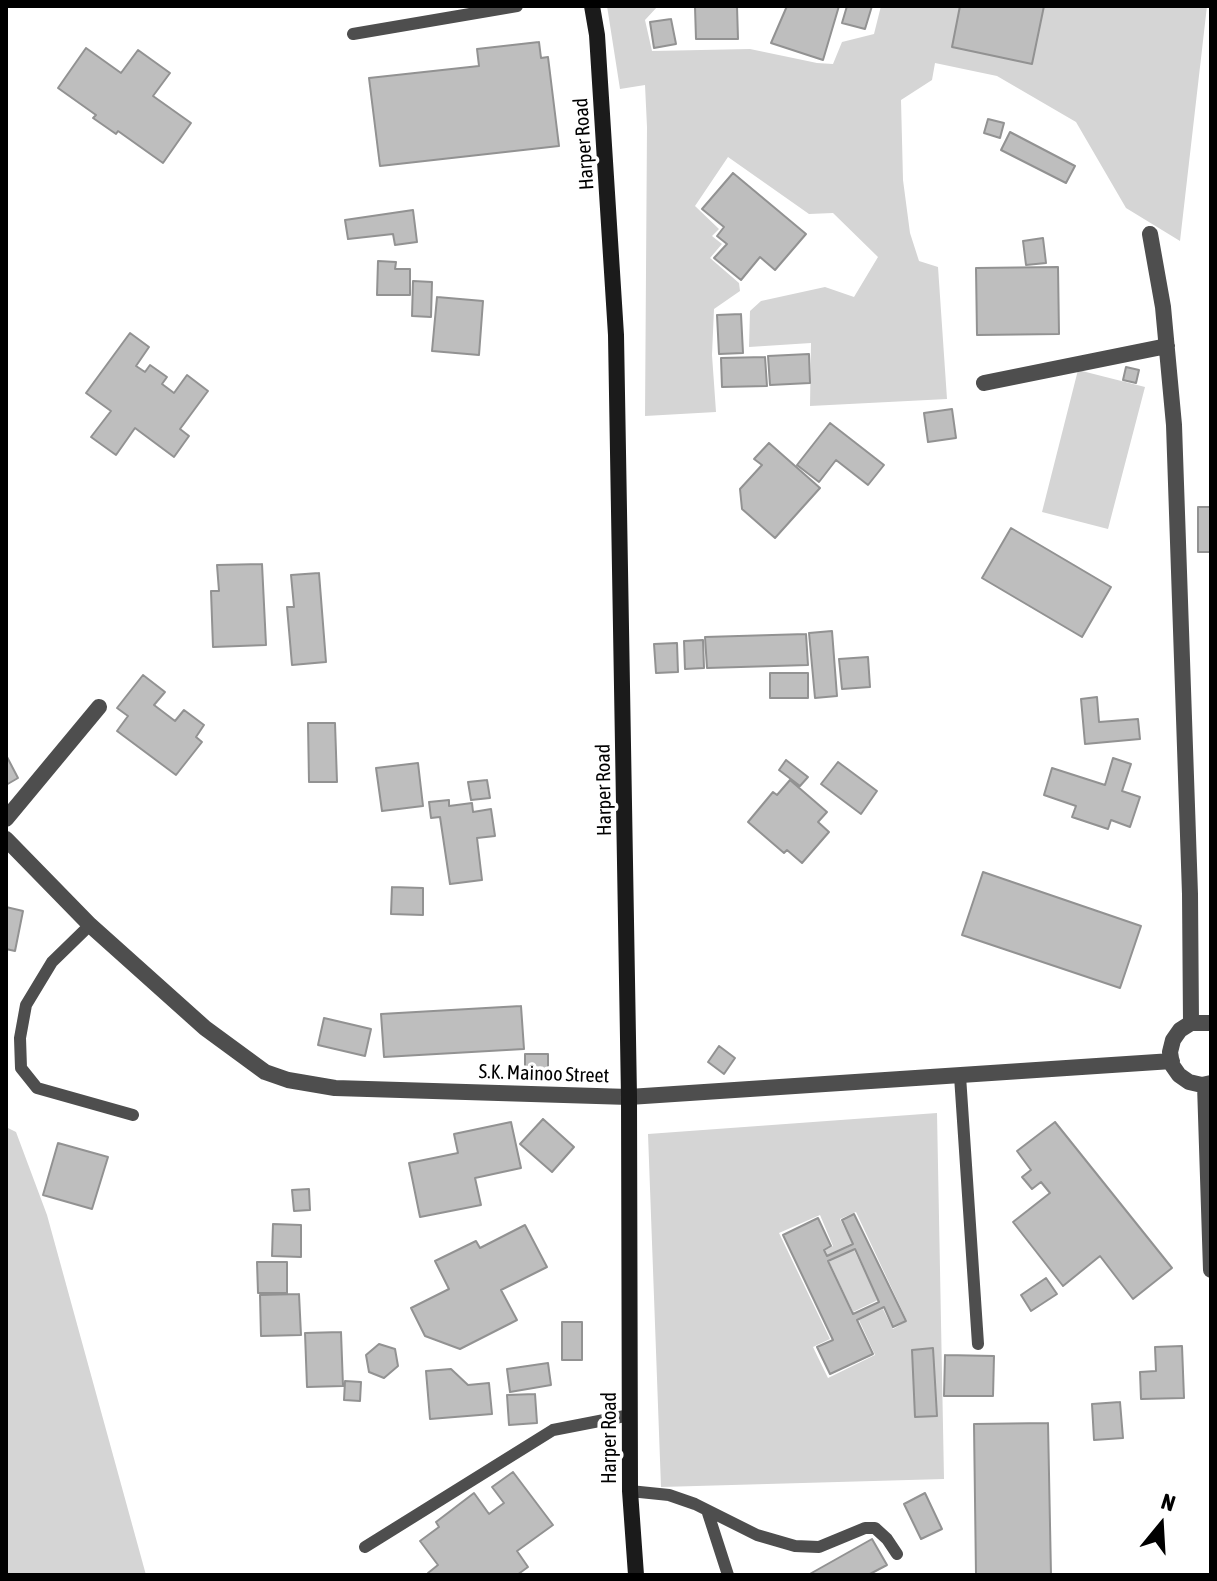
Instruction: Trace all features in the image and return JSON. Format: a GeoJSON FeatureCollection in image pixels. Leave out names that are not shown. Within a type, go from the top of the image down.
{"type":"FeatureCollection","features":[{"type":"Feature","properties":{"kind":"main road","name":"Harper Road"},"geometry":{"type":"LineString","coordinates":[[592,6],[597,35],[616,335],[629,1097],[630,1491],[636,1575]]}},
{"type":"Feature","properties":{"kind":"street"},"geometry":{"type":"LineString","coordinates":[[1150,234],[1163,307],[1174,425],[1191,1023]]}},
{"type":"Feature","properties":{"kind":"street"},"geometry":{"type":"LineString","coordinates":[[984,383],[1167,346]]}},
{"type":"Feature","properties":{"kind":"street"},"geometry":{"type":"LineString","coordinates":[[6,819],[99,707]]}},
{"type":"Feature","properties":{"kind":"street","name":"S.K. Mainoo Street"},"geometry":{"type":"LineString","coordinates":[[6,839],[90,925],[205,1028],[265,1072],[288,1080],[335,1088],[629,1097],[1172,1061]]}},
{"type":"Feature","properties":{"kind":"street"},"geometry":{"type":"LineString","coordinates":[[1211,1023],[1191,1023],[1180,1030],[1173,1040],[1172,1061],[1179,1075],[1189,1082],[1208,1084],[1211,1270]]}},
{"type":"Feature","properties":{"kind":"lane"},"geometry":{"type":"LineString","coordinates":[[353,34],[517,6]]}},
{"type":"Feature","properties":{"kind":"lane"},"geometry":{"type":"LineString","coordinates":[[90,925],[52,962],[26,1005],[20,1038],[21,1068],[37,1088],[133,1115]]}},
{"type":"Feature","properties":{"kind":"lane"},"geometry":{"type":"LineString","coordinates":[[960,1076],[978,1344]]}},
{"type":"Feature","properties":{"kind":"lane"},"geometry":{"type":"LineString","coordinates":[[365,1547],[553,1430],[630,1415]]}},
{"type":"Feature","properties":{"kind":"lane"},"geometry":{"type":"LineString","coordinates":[[630,1491],[669,1495],[757,1535],[795,1546],[819,1547],[865,1528],[875,1528],[897,1554]]}},
{"type":"Feature","properties":{"kind":"lane"},"geometry":{"type":"LineString","coordinates":[[707,1510],[728,1575]]}},
{"type":"Feature","properties":{"kind":"shaded area"},"geometry":{"type":"Polygon","coordinates":[[[607,6],[658,6],[645,20],[652,51],[750,49],[833,64],[842,42],[874,34],[881,6],[1207,6],[1180,241],[1126,208],[1076,122],[997,76],[935,63],[932,80],[901,100],[903,180],[910,233],[919,261],[938,267],[947,399],[810,406],[811,343],[749,347],[750,311],[761,301],[825,287],[854,297],[878,257],[833,213],[809,214],[728,157],[695,206],[719,229],[712,236],[722,244],[710,258],[739,283],[740,291],[714,309],[712,355],[716,412],[645,416],[645,85],[620,89],[607,6]]]}},
{"type":"Feature","properties":{"kind":"shaded area"},"geometry":{"type":"Polygon","coordinates":[[[1078,370],[1145,387],[1108,529],[1042,512],[1078,370]]]}},
{"type":"Feature","properties":{"kind":"shaded area"},"geometry":{"type":"Polygon","coordinates":[[[937,1113],[944,1479],[661,1487],[648,1134],[937,1113]],[[856,1212],[840,1219],[852,1243],[828,1255],[825,1250],[833,1246],[820,1215],[779,1233],[830,1339],[813,1347],[828,1378],[875,1355],[859,1320],[883,1309],[893,1329],[907,1321],[856,1212]]]}},
{"type":"Feature","properties":{"kind":"shaded area"},"geometry":{"type":"Polygon","coordinates":[[[6,1127],[16,1132],[47,1215],[146,1575],[6,1575],[6,1127]]]}},
{"type":"Feature","properties":{"kind":"shaded area"},"geometry":{"type":"Polygon","coordinates":[[[854,1250],[878,1300],[853,1312],[829,1261],[854,1250]]]}},
{"type":"Feature","properties":{"kind":"building"},"geometry":{"type":"Polygon","coordinates":[[[737,6],[738,39],[696,39],[695,7],[737,6]]]}},
{"type":"Feature","properties":{"kind":"building"},"geometry":{"type":"Polygon","coordinates":[[[787,6],[839,6],[823,60],[771,43],[787,6]]]}},
{"type":"Feature","properties":{"kind":"building"},"geometry":{"type":"Polygon","coordinates":[[[847,6],[872,6],[865,29],[842,23],[847,6]]]}},
{"type":"Feature","properties":{"kind":"building"},"geometry":{"type":"Polygon","coordinates":[[[960,6],[1044,6],[1032,64],[952,47],[960,6]]]}},
{"type":"Feature","properties":{"kind":"building"},"geometry":{"type":"Polygon","coordinates":[[[671,19],[676,44],[654,48],[650,22],[671,19]]]}},
{"type":"Feature","properties":{"kind":"building"},"geometry":{"type":"Polygon","coordinates":[[[539,42],[541,58],[548,57],[559,146],[380,166],[369,78],[479,66],[477,49],[539,42]]]}},
{"type":"Feature","properties":{"kind":"building"},"geometry":{"type":"Polygon","coordinates":[[[86,48],[121,73],[138,50],[170,73],[153,96],[191,123],[163,163],[118,131],[116,134],[93,118],[96,115],[58,88],[86,48]]]}},
{"type":"Feature","properties":{"kind":"building"},"geometry":{"type":"Polygon","coordinates":[[[988,119],[1004,123],[1000,138],[984,133],[988,119]]]}},
{"type":"Feature","properties":{"kind":"building"},"geometry":{"type":"Polygon","coordinates":[[[1010,132],[1075,166],[1066,183],[1001,150],[1010,132]]]}},
{"type":"Feature","properties":{"kind":"building"},"geometry":{"type":"Polygon","coordinates":[[[733,173],[806,234],[775,270],[760,257],[741,280],[714,258],[727,244],[717,236],[724,227],[702,209],[733,173]]]}},
{"type":"Feature","properties":{"kind":"building"},"geometry":{"type":"Polygon","coordinates":[[[413,210],[417,242],[395,245],[393,234],[348,239],[345,220],[413,210]]]}},
{"type":"Feature","properties":{"kind":"building"},"geometry":{"type":"Polygon","coordinates":[[[1043,238],[1046,263],[1026,265],[1023,241],[1043,238]]]}},
{"type":"Feature","properties":{"kind":"building"},"geometry":{"type":"Polygon","coordinates":[[[378,261],[396,262],[395,269],[410,269],[410,295],[377,295],[378,261]]]}},
{"type":"Feature","properties":{"kind":"building"},"geometry":{"type":"Polygon","coordinates":[[[1058,267],[1059,334],[977,335],[976,268],[1058,267]]]}},
{"type":"Feature","properties":{"kind":"building"},"geometry":{"type":"Polygon","coordinates":[[[413,281],[432,282],[431,317],[412,316],[413,281]]]}},
{"type":"Feature","properties":{"kind":"building"},"geometry":{"type":"Polygon","coordinates":[[[437,297],[483,301],[479,355],[432,351],[437,297]]]}},
{"type":"Feature","properties":{"kind":"building"},"geometry":{"type":"Polygon","coordinates":[[[741,314],[743,353],[719,354],[717,315],[741,314]]]}},
{"type":"Feature","properties":{"kind":"building"},"geometry":{"type":"Polygon","coordinates":[[[130,333],[149,347],[136,366],[145,372],[150,365],[167,377],[162,384],[174,393],[187,375],[208,391],[180,429],[189,436],[174,457],[135,428],[116,455],[91,437],[111,411],[86,393],[130,333]]]}},
{"type":"Feature","properties":{"kind":"building"},"geometry":{"type":"Polygon","coordinates":[[[809,354],[810,383],[770,385],[768,356],[809,354]]]}},
{"type":"Feature","properties":{"kind":"building"},"geometry":{"type":"Polygon","coordinates":[[[765,357],[767,386],[722,387],[721,358],[765,357]]]}},
{"type":"Feature","properties":{"kind":"building"},"geometry":{"type":"Polygon","coordinates":[[[1126,367],[1139,370],[1136,383],[1123,380],[1126,367]]]}},
{"type":"Feature","properties":{"kind":"building"},"geometry":{"type":"Polygon","coordinates":[[[952,409],[956,438],[928,442],[924,413],[952,409]]]}},
{"type":"Feature","properties":{"kind":"building"},"geometry":{"type":"Polygon","coordinates":[[[830,423],[884,465],[868,485],[836,460],[819,482],[797,465],[830,423]]]}},
{"type":"Feature","properties":{"kind":"building"},"geometry":{"type":"Polygon","coordinates":[[[769,443],[820,488],[775,538],[742,509],[740,489],[762,465],[754,459],[769,443]]]}},
{"type":"Feature","properties":{"kind":"building"},"geometry":{"type":"Polygon","coordinates":[[[1198,507],[1211,507],[1211,552],[1198,552],[1198,507]]]}},
{"type":"Feature","properties":{"kind":"building"},"geometry":{"type":"Polygon","coordinates":[[[1011,528],[1111,587],[1082,637],[982,578],[1011,528]]]}},
{"type":"Feature","properties":{"kind":"building"},"geometry":{"type":"Polygon","coordinates":[[[262,564],[266,645],[213,647],[211,591],[219,591],[217,565],[262,564]]]}},
{"type":"Feature","properties":{"kind":"building"},"geometry":{"type":"Polygon","coordinates":[[[319,573],[326,662],[292,665],[287,607],[294,607],[291,575],[319,573]]]}},
{"type":"Feature","properties":{"kind":"building"},"geometry":{"type":"Polygon","coordinates":[[[832,631],[837,696],[815,698],[809,633],[832,631]]]}},
{"type":"Feature","properties":{"kind":"building"},"geometry":{"type":"Polygon","coordinates":[[[806,634],[808,665],[707,668],[705,637],[806,634]]]}},
{"type":"Feature","properties":{"kind":"building"},"geometry":{"type":"Polygon","coordinates":[[[703,640],[704,668],[685,669],[684,641],[703,640]]]}},
{"type":"Feature","properties":{"kind":"building"},"geometry":{"type":"Polygon","coordinates":[[[677,643],[678,672],[656,673],[654,644],[677,643]]]}},
{"type":"Feature","properties":{"kind":"building"},"geometry":{"type":"Polygon","coordinates":[[[868,657],[870,687],[842,689],[839,659],[868,657]]]}},
{"type":"Feature","properties":{"kind":"building"},"geometry":{"type":"Polygon","coordinates":[[[770,673],[808,673],[808,698],[770,698],[770,673]]]}},
{"type":"Feature","properties":{"kind":"building"},"geometry":{"type":"Polygon","coordinates":[[[143,675],[165,692],[154,705],[175,721],[184,710],[204,725],[196,737],[202,742],[176,775],[117,731],[128,716],[117,708],[143,675]]]}},
{"type":"Feature","properties":{"kind":"building"},"geometry":{"type":"Polygon","coordinates":[[[1097,697],[1099,722],[1138,719],[1140,739],[1085,744],[1081,699],[1097,697]]]}},
{"type":"Feature","properties":{"kind":"building"},"geometry":{"type":"Polygon","coordinates":[[[308,723],[335,723],[337,782],[309,782],[308,723]]]}},
{"type":"Feature","properties":{"kind":"building"},"geometry":{"type":"Polygon","coordinates":[[[6,755],[18,778],[6,785],[6,755]]]}},
{"type":"Feature","properties":{"kind":"building"},"geometry":{"type":"Polygon","coordinates":[[[1113,758],[1131,764],[1122,791],[1140,797],[1130,827],[1111,820],[1108,829],[1072,817],[1076,806],[1044,795],[1052,768],[1105,785],[1113,758]]]}},
{"type":"Feature","properties":{"kind":"building"},"geometry":{"type":"Polygon","coordinates":[[[786,760],[808,777],[800,786],[779,770],[786,760]]]}},
{"type":"Feature","properties":{"kind":"building"},"geometry":{"type":"Polygon","coordinates":[[[838,762],[877,791],[861,814],[821,784],[838,762]]]}},
{"type":"Feature","properties":{"kind":"building"},"geometry":{"type":"Polygon","coordinates":[[[418,763],[423,806],[382,811],[376,768],[418,763]]]}},
{"type":"Feature","properties":{"kind":"building"},"geometry":{"type":"Polygon","coordinates":[[[487,780],[490,798],[471,800],[468,782],[487,780]]]}},
{"type":"Feature","properties":{"kind":"building"},"geometry":{"type":"Polygon","coordinates":[[[790,780],[827,812],[818,822],[829,832],[802,863],[787,850],[784,853],[748,822],[773,792],[777,795],[790,780]]]}},
{"type":"Feature","properties":{"kind":"building"},"geometry":{"type":"Polygon","coordinates":[[[449,800],[449,806],[472,803],[473,812],[491,809],[495,836],[477,838],[482,880],[450,884],[440,817],[431,818],[429,802],[449,800]]]}},
{"type":"Feature","properties":{"kind":"building"},"geometry":{"type":"Polygon","coordinates":[[[983,872],[1141,926],[1120,988],[962,935],[983,872]]]}},
{"type":"Feature","properties":{"kind":"building"},"geometry":{"type":"Polygon","coordinates":[[[392,887],[423,888],[423,915],[391,914],[392,887]]]}},
{"type":"Feature","properties":{"kind":"building"},"geometry":{"type":"Polygon","coordinates":[[[6,907],[23,911],[15,951],[6,949],[6,907]]]}},
{"type":"Feature","properties":{"kind":"building"},"geometry":{"type":"Polygon","coordinates":[[[521,1006],[524,1049],[384,1057],[381,1014],[521,1006]]]}},
{"type":"Feature","properties":{"kind":"building"},"geometry":{"type":"Polygon","coordinates":[[[324,1018],[371,1029],[365,1056],[318,1045],[324,1018]]]}},
{"type":"Feature","properties":{"kind":"building"},"geometry":{"type":"Polygon","coordinates":[[[719,1046],[735,1058],[724,1074],[708,1062],[719,1046]]]}},
{"type":"Feature","properties":{"kind":"building"},"geometry":{"type":"Polygon","coordinates":[[[525,1054],[548,1054],[548,1078],[525,1078],[525,1054]]]}},
{"type":"Feature","properties":{"kind":"building"},"geometry":{"type":"Polygon","coordinates":[[[543,1119],[574,1147],[552,1172],[520,1144],[543,1119]]]}},
{"type":"Feature","properties":{"kind":"building"},"geometry":{"type":"Polygon","coordinates":[[[511,1122],[521,1168],[475,1178],[481,1205],[420,1217],[409,1163],[458,1153],[454,1134],[511,1122]]]}},
{"type":"Feature","properties":{"kind":"building"},"geometry":{"type":"Polygon","coordinates":[[[1055,1122],[1172,1268],[1133,1299],[1100,1256],[1063,1286],[1013,1222],[1050,1193],[1041,1182],[1032,1189],[1022,1177],[1031,1170],[1017,1151],[1055,1122]]]}},
{"type":"Feature","properties":{"kind":"building"},"geometry":{"type":"Polygon","coordinates":[[[58,1143],[108,1157],[92,1209],[43,1195],[58,1143]]]}},
{"type":"Feature","properties":{"kind":"building"},"geometry":{"type":"Polygon","coordinates":[[[309,1189],[310,1210],[294,1211],[292,1190],[309,1189]]]}},
{"type":"Feature","properties":{"kind":"building"},"geometry":{"type":"Polygon","coordinates":[[[854,1214],[906,1321],[893,1327],[884,1307],[857,1320],[873,1354],[830,1374],[817,1347],[833,1340],[783,1235],[818,1218],[831,1246],[824,1250],[827,1256],[853,1244],[842,1220],[854,1214]],[[855,1249],[828,1261],[853,1314],[879,1302],[855,1249]]]}},
{"type":"Feature","properties":{"kind":"building"},"geometry":{"type":"Polygon","coordinates":[[[273,1224],[301,1225],[301,1257],[272,1256],[273,1224]]]}},
{"type":"Feature","properties":{"kind":"building"},"geometry":{"type":"Polygon","coordinates":[[[525,1225],[547,1267],[501,1290],[517,1320],[460,1349],[425,1336],[411,1308],[449,1289],[435,1261],[476,1241],[480,1248],[525,1225]]]}},
{"type":"Feature","properties":{"kind":"building"},"geometry":{"type":"Polygon","coordinates":[[[257,1262],[287,1262],[287,1293],[258,1293],[257,1262]]]}},
{"type":"Feature","properties":{"kind":"building"},"geometry":{"type":"Polygon","coordinates":[[[1046,1278],[1057,1294],[1031,1311],[1021,1295],[1046,1278]]]}},
{"type":"Feature","properties":{"kind":"building"},"geometry":{"type":"Polygon","coordinates":[[[299,1294],[301,1335],[261,1336],[260,1295],[299,1294]]]}},
{"type":"Feature","properties":{"kind":"building"},"geometry":{"type":"Polygon","coordinates":[[[562,1322],[582,1322],[582,1360],[562,1360],[562,1322]]]}},
{"type":"Feature","properties":{"kind":"building"},"geometry":{"type":"Polygon","coordinates":[[[341,1332],[343,1386],[307,1387],[305,1333],[341,1332]]]}},
{"type":"Feature","properties":{"kind":"building"},"geometry":{"type":"Polygon","coordinates":[[[379,1344],[395,1349],[398,1366],[384,1378],[369,1372],[366,1355],[379,1344]]]}},
{"type":"Feature","properties":{"kind":"building"},"geometry":{"type":"Polygon","coordinates":[[[1182,1346],[1184,1398],[1141,1399],[1140,1372],[1156,1371],[1155,1347],[1182,1346]]]}},
{"type":"Feature","properties":{"kind":"building"},"geometry":{"type":"Polygon","coordinates":[[[933,1348],[937,1416],[915,1417],[912,1350],[933,1348]]]}},
{"type":"Feature","properties":{"kind":"building"},"geometry":{"type":"Polygon","coordinates":[[[945,1355],[994,1356],[993,1396],[944,1396],[945,1355]]]}},
{"type":"Feature","properties":{"kind":"building"},"geometry":{"type":"Polygon","coordinates":[[[548,1363],[551,1385],[510,1392],[507,1369],[548,1363]]]}},
{"type":"Feature","properties":{"kind":"building"},"geometry":{"type":"Polygon","coordinates":[[[451,1369],[468,1385],[489,1383],[492,1414],[430,1419],[426,1371],[451,1369]]]}},
{"type":"Feature","properties":{"kind":"building"},"geometry":{"type":"Polygon","coordinates":[[[345,1381],[361,1382],[360,1401],[344,1400],[345,1381]]]}},
{"type":"Feature","properties":{"kind":"building"},"geometry":{"type":"Polygon","coordinates":[[[535,1394],[537,1423],[509,1425],[507,1395],[535,1394]]]}},
{"type":"Feature","properties":{"kind":"building"},"geometry":{"type":"Polygon","coordinates":[[[1120,1402],[1123,1438],[1094,1440],[1092,1404],[1120,1402]]]}},
{"type":"Feature","properties":{"kind":"building"},"geometry":{"type":"Polygon","coordinates":[[[1048,1423],[1051,1575],[976,1575],[974,1424],[1048,1423]]]}},
{"type":"Feature","properties":{"kind":"building"},"geometry":{"type":"Polygon","coordinates":[[[513,1472],[553,1525],[517,1551],[528,1567],[517,1575],[430,1575],[428,1573],[438,1565],[420,1541],[439,1527],[436,1522],[474,1493],[489,1514],[504,1503],[492,1487],[513,1472]]]}},
{"type":"Feature","properties":{"kind":"building"},"geometry":{"type":"Polygon","coordinates":[[[925,1493],[942,1529],[921,1539],[904,1504],[925,1493]]]}},
{"type":"Feature","properties":{"kind":"building"},"geometry":{"type":"Polygon","coordinates":[[[872,1539],[887,1565],[868,1575],[808,1575],[872,1539]]]}}]}
